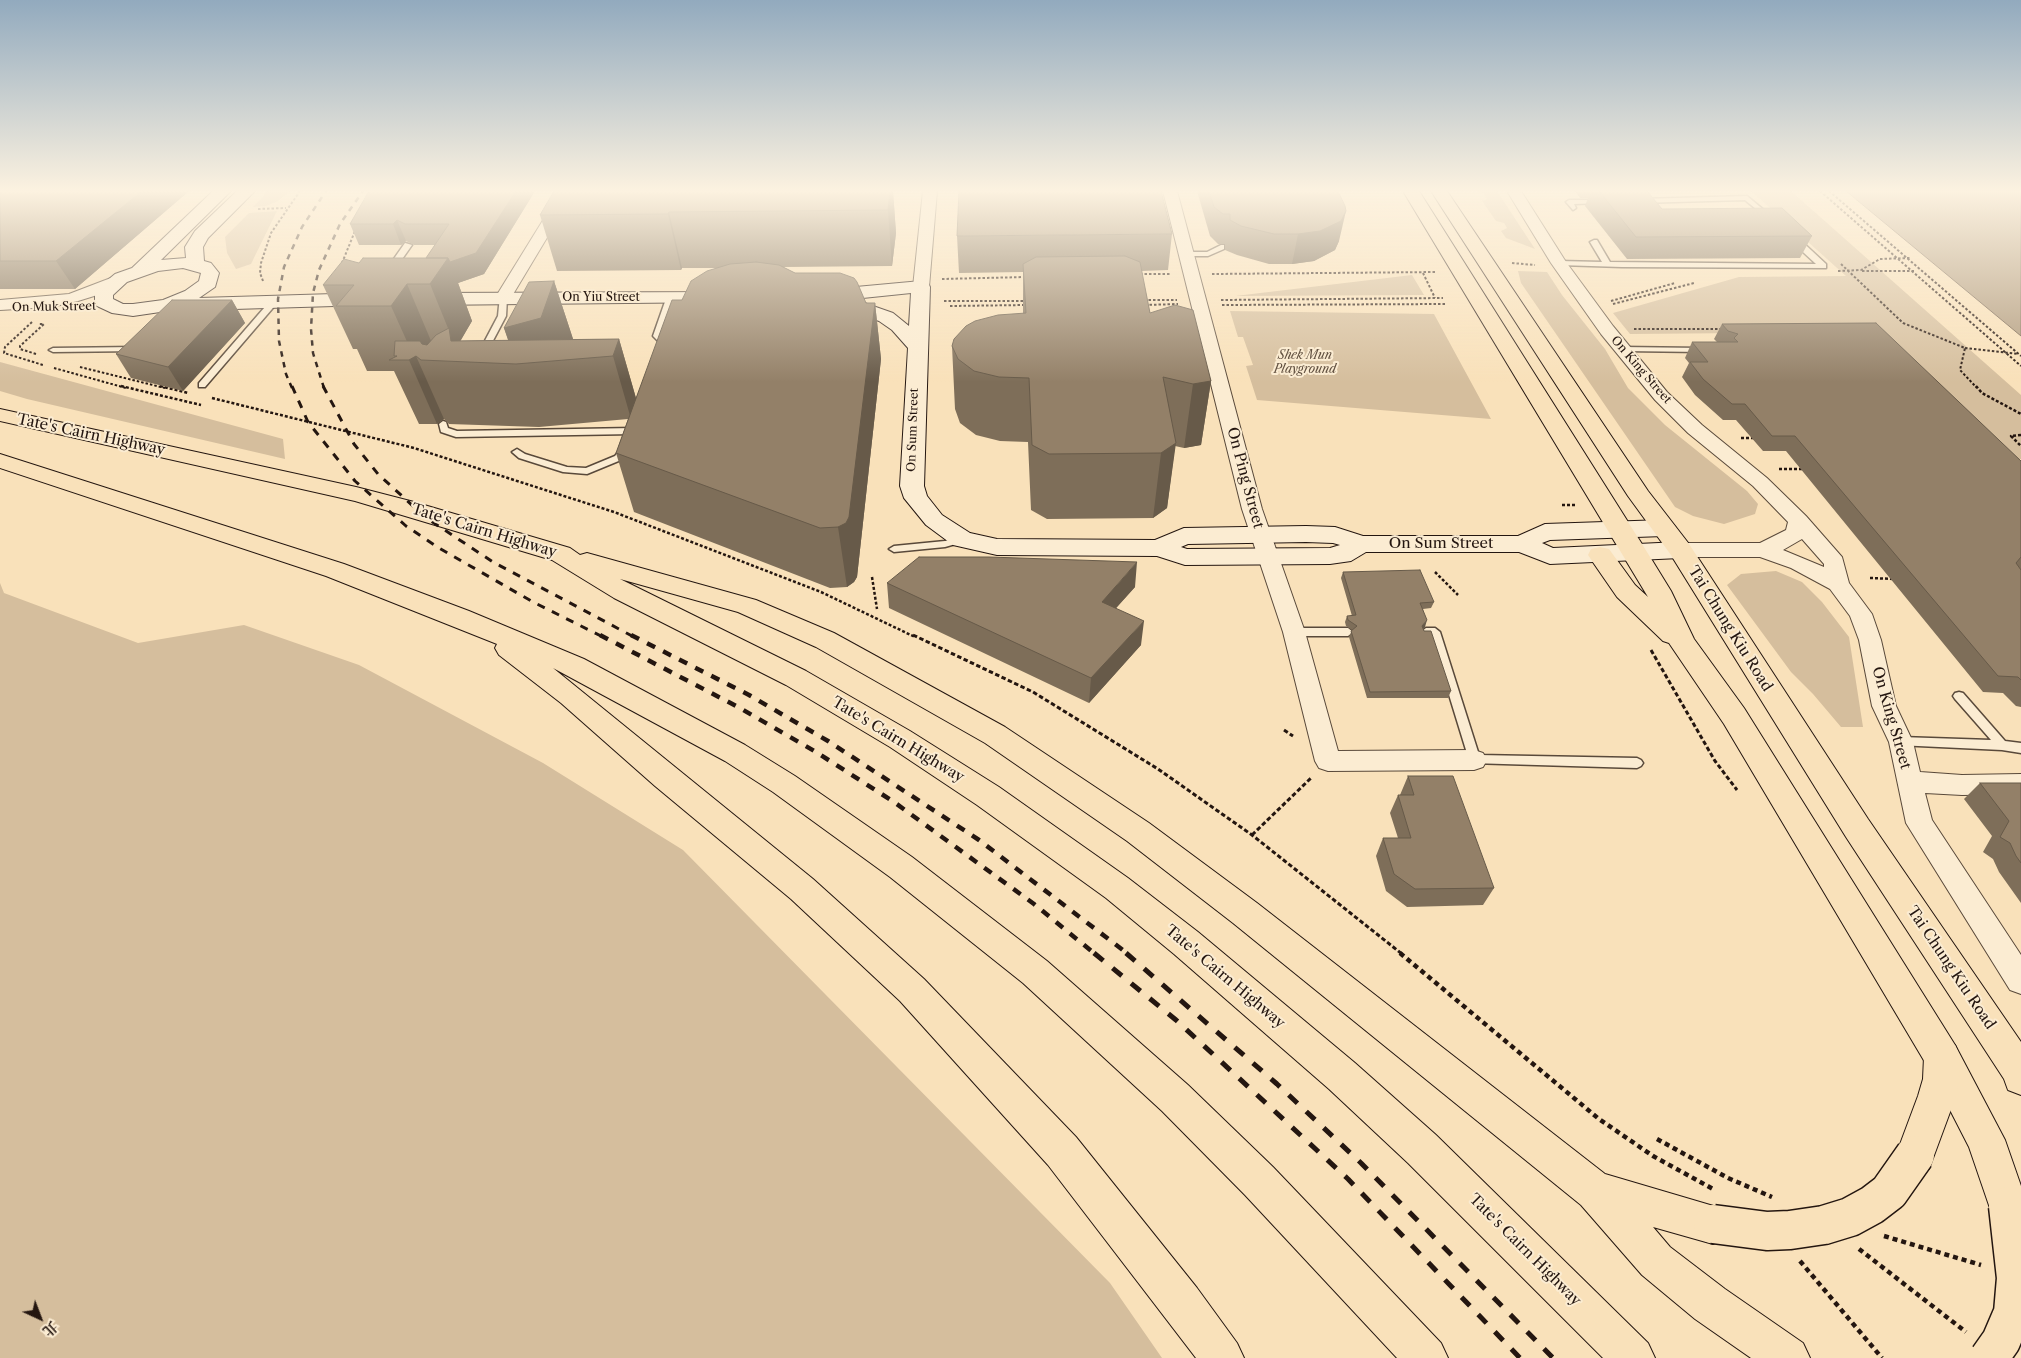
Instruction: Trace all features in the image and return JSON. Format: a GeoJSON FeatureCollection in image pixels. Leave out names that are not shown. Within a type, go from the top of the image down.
{"type":"FeatureCollection","features":[{"type":"Feature","properties":{"kind":"main road"},"geometry":{"type":"LineString","coordinates":[[1450,254],[1635,552],[1658,591],[1683,643],[1734,716],[1942,1058],[1986,1140],[2008,1206],[2016,1278],[2013,1313],[2001,1341],[1979,1346]]}},
{"type":"Feature","properties":{"kind":"main road","name":"Tai Chung Kiu Road"},"geometry":{"type":"LineString","coordinates":[[1480,254],[1640,496],[1672,539],[1857,828],[2020,1073]]}},
{"type":"Feature","properties":{"kind":"main road","name":"Tate's Cairn Highway"},"geometry":{"type":"LineString","coordinates":[[0,415],[356,494],[414,509],[561,554],[623,592],[705,631],[796,678],[892,734],[988,796],[1117,888],[1186,943],[1342,1076],[1429,1155],[1634,1358]]}},
{"type":"Feature","properties":{"kind":"main road"},"geometry":{"type":"LineString","coordinates":[[0,460],[334,570],[460,617],[574,666],[735,753],[836,820],[964,915],[1035,972],[1175,1098],[1308,1231],[1426,1358]]}},
{"type":"Feature","properties":{"kind":"main road"},"geometry":{"type":"LineString","coordinates":[[561,554],[649,577],[747,606],[825,640],[995,735],[1138,832],[1222,895],[1595,1191],[1656,1261],[1710,1304],[1788,1358]]}},
{"type":"Feature","properties":{"kind":"main road"},"geometry":{"type":"LineString","coordinates":[[1600,555],[1626,591],[1683,643]]}},
{"type":"Feature","properties":{"kind":"main road"},"geometry":{"type":"LineString","coordinates":[[460,617],[514,652],[572,696],[666,778],[802,889],[882,960],[1012,1095],[1062,1151],[1182,1303],[1222,1358]]}},
{"type":"Feature","properties":{"kind":"main road"},"geometry":{"type":"LineString","coordinates":[[1595,1191],[1695,1221],[1716,1209],[1767,1231],[1824,1225],[1850,1217],[1872,1205],[1889,1192],[1915,1155],[1937,1096],[1941,1079],[1942,1058]]}},
{"type":"Feature","properties":{"kind":"street"},"geometry":{"type":"LineString","coordinates":[[140,270],[157,254]]}},
{"type":"Feature","properties":{"kind":"street"},"geometry":{"type":"LineString","coordinates":[[194,254],[195,264]]}},
{"type":"Feature","properties":{"kind":"street"},"geometry":{"type":"LineString","coordinates":[[503,298],[530,254]]}},
{"type":"Feature","properties":{"kind":"street","name":"On Sum Street"},"geometry":{"type":"LineString","coordinates":[[924,254],[917,346],[911,474],[916,498],[929,514],[947,530],[962,538],[997,547],[1159,548],[1185,557],[1268,558],[1342,555],[1360,544]]}},
{"type":"Feature","properties":{"kind":"street","name":"On Ping Street"},"geometry":{"type":"LineString","coordinates":[[1186,254],[1260,535],[1294,632],[1328,762]]}},
{"type":"Feature","properties":{"kind":"street","name":"On King Street"},"geometry":{"type":"LineString","coordinates":[[1554,254],[1607,330],[1668,403],[1695,429],[1760,482],[1800,521],[1834,562],[1838,584]]}},
{"type":"Feature","properties":{"kind":"street"},"geometry":{"type":"LineString","coordinates":[[170,264],[195,264],[205,267],[210,272],[208,283],[192,295],[167,305],[133,310],[109,306],[104,302],[104,293],[116,281],[140,270],[170,264]]}},
{"type":"Feature","properties":{"kind":"street","name":"On Muk Street"},"geometry":{"type":"LineString","coordinates":[[0,307],[72,298],[101,289],[116,281]]}},
{"type":"Feature","properties":{"kind":"street"},"geometry":{"type":"LineString","coordinates":[[208,283],[237,294],[295,301]]}},
{"type":"Feature","properties":{"kind":"street"},"geometry":{"type":"LineString","coordinates":[[917,346],[904,331],[886,317],[854,304],[812,297],[921,287]]}},
{"type":"Feature","properties":{"kind":"street","name":"On Yiu Street"},"geometry":{"type":"LineString","coordinates":[[410,299],[670,298],[710,301],[740,298]]}},
{"type":"Feature","properties":{"kind":"street"},"geometry":{"type":"LineString","coordinates":[[167,305],[192,310],[274,302],[374,299]]}},
{"type":"Feature","properties":{"kind":"street","name":"On Muk Street"},"geometry":{"type":"LineString","coordinates":[[0,307],[109,306]]}},
{"type":"Feature","properties":{"kind":"street","name":"On King Street"},"geometry":{"type":"LineString","coordinates":[[1762,550],[1778,544],[1795,534],[1800,521]]}},
{"type":"Feature","properties":{"kind":"street","name":"On Sum Street"},"geometry":{"type":"LineString","coordinates":[[1522,544],[1545,532],[1620,529],[1672,539]]}},
{"type":"Feature","properties":{"kind":"street","name":"On Sum Street"},"geometry":{"type":"LineString","coordinates":[[1159,548],[1184,536],[1335,535],[1360,544],[1522,544],[1550,556],[1635,552]]}},
{"type":"Feature","properties":{"kind":"street","name":"On King Street"},"geometry":{"type":"LineString","coordinates":[[1635,552],[1672,539],[1762,550],[1799,563],[1838,584],[1861,614],[1870,640],[1884,706],[1900,742],[1919,823],[2021,980]]}},
{"type":"Feature","properties":{"kind":"street"},"geometry":{"type":"LineString","coordinates":[[1328,762],[1474,760]]}},
{"type":"Feature","properties":{"kind":"street"},"geometry":{"type":"LineString","coordinates":[[1908,781],[1962,785],[2021,784]]}},
{"type":"Feature","properties":{"kind":"lane"},"geometry":{"type":"LineString","coordinates":[[387,275],[401,254]]}},
{"type":"Feature","properties":{"kind":"lane"},"geometry":{"type":"LineString","coordinates":[[1601,254],[1607,264]]}},
{"type":"Feature","properties":{"kind":"lane"},"geometry":{"type":"LineString","coordinates":[[1559,263],[1824,266],[1811,254]]}},
{"type":"Feature","properties":{"kind":"lane"},"geometry":{"type":"LineString","coordinates":[[477,362],[502,316],[503,298]]}},
{"type":"Feature","properties":{"kind":"lane"},"geometry":{"type":"LineString","coordinates":[[658,360],[664,342],[658,336],[670,298]]}},
{"type":"Feature","properties":{"kind":"lane"},"geometry":{"type":"LineString","coordinates":[[202,385],[274,302]]}},
{"type":"Feature","properties":{"kind":"lane"},"geometry":{"type":"LineString","coordinates":[[53,350],[142,349]]}},
{"type":"Feature","properties":{"kind":"lane"},"geometry":{"type":"LineString","coordinates":[[1624,349],[1715,350]]}},
{"type":"Feature","properties":{"kind":"lane"},"geometry":{"type":"LineString","coordinates":[[217,354],[229,354]]}},
{"type":"Feature","properties":{"kind":"lane"},"geometry":{"type":"LineString","coordinates":[[443,424],[444,430],[456,434],[635,427],[626,448],[618,458],[587,471],[566,470],[522,456],[516,452]]}},
{"type":"Feature","properties":{"kind":"lane"},"geometry":{"type":"LineString","coordinates":[[894,548],[945,544],[962,538]]}},
{"type":"Feature","properties":{"kind":"lane"},"geometry":{"type":"LineString","coordinates":[[1294,632],[1348,632]]}},
{"type":"Feature","properties":{"kind":"lane"},"geometry":{"type":"LineString","coordinates":[[1426,632],[1435,632],[1474,760],[1637,763]]}},
{"type":"Feature","properties":{"kind":"lane"},"geometry":{"type":"LineString","coordinates":[[1959,696],[2002,745]]}},
{"type":"Feature","properties":{"kind":"lane"},"geometry":{"type":"LineString","coordinates":[[1900,742],[2002,745],[2021,748]]}},
{"type":"Feature","properties":{"kind":"path"},"geometry":{"type":"LineString","coordinates":[[263,281],[260,273],[264,254]]}},
{"type":"Feature","properties":{"kind":"path"},"geometry":{"type":"LineString","coordinates":[[340,269],[346,254]]}},
{"type":"Feature","properties":{"kind":"path"},"geometry":{"type":"LineString","coordinates":[[1892,254],[2021,366]]}},
{"type":"Feature","properties":{"kind":"path"},"geometry":{"type":"LineString","coordinates":[[1902,254],[2020,355]]}},
{"type":"Feature","properties":{"kind":"path"},"geometry":{"type":"LineString","coordinates":[[1509,262],[1537,266]]}},
{"type":"Feature","properties":{"kind":"path"},"geometry":{"type":"LineString","coordinates":[[1840,264],[1903,323],[1965,348],[2020,355]]}},
{"type":"Feature","properties":{"kind":"path"},"geometry":{"type":"LineString","coordinates":[[1423,273],[1435,298]]}},
{"type":"Feature","properties":{"kind":"path"},"geometry":{"type":"LineString","coordinates":[[1607,302],[1683,281]]}},
{"type":"Feature","properties":{"kind":"path"},"geometry":{"type":"LineString","coordinates":[[40,355],[20,349],[20,346],[44,324],[32,323],[5,347],[4,353],[98,381],[201,404]]}},
{"type":"Feature","properties":{"kind":"path"},"geometry":{"type":"LineString","coordinates":[[1627,330],[1724,328]]}},
{"type":"Feature","properties":{"kind":"path"},"geometry":{"type":"LineString","coordinates":[[1965,348],[1960,370],[1982,393],[2021,414]]}},
{"type":"Feature","properties":{"kind":"path"},"geometry":{"type":"LineString","coordinates":[[73,365],[190,393]]}},
{"type":"Feature","properties":{"kind":"path"},"geometry":{"type":"LineString","coordinates":[[208,397],[414,448],[510,476],[614,512],[821,592],[1033,692],[1158,769],[1252,835],[1407,958],[1599,1119],[1653,1156],[1716,1209]]}},
{"type":"Feature","properties":{"kind":"path"},"geometry":{"type":"LineString","coordinates":[[2021,435],[2011,436],[2021,446]]}},
{"type":"Feature","properties":{"kind":"path"},"geometry":{"type":"LineString","coordinates":[[1752,438],[1758,438]]}},
{"type":"Feature","properties":{"kind":"path"},"geometry":{"type":"LineString","coordinates":[[1776,469],[1806,469]]}},
{"type":"Feature","properties":{"kind":"path"},"geometry":{"type":"LineString","coordinates":[[1562,505],[1584,505]]}},
{"type":"Feature","properties":{"kind":"path"},"geometry":{"type":"LineString","coordinates":[[1435,572],[1458,595]]}},
{"type":"Feature","properties":{"kind":"path"},"geometry":{"type":"LineString","coordinates":[[872,578],[877,609]]}},
{"type":"Feature","properties":{"kind":"path"},"geometry":{"type":"LineString","coordinates":[[1870,578],[1897,579]]}},
{"type":"Feature","properties":{"kind":"path"},"geometry":{"type":"LineString","coordinates":[[1648,646],[1715,761],[1737,790]]}},
{"type":"Feature","properties":{"kind":"path"},"geometry":{"type":"LineString","coordinates":[[1252,835],[1328,762]]}},
{"type":"Feature","properties":{"kind":"path"},"geometry":{"type":"LineString","coordinates":[[1855,1246],[1979,1346]]}},
{"type":"Feature","properties":{"kind":"path"},"geometry":{"type":"LineString","coordinates":[[1794,1255],[1882,1358]]}},
{"type":"Feature","properties":{"kind":"green space"},"geometry":{"type":"Polygon","coordinates":[[[228,254],[256,254],[251,264],[236,269],[228,254]]]}},
{"type":"Feature","properties":{"kind":"green space"},"geometry":{"type":"Polygon","coordinates":[[[1822,254],[1862,254],[2021,395],[2021,459],[1993,459],[1864,332],[1630,334],[1613,313],[1739,277],[1846,276],[1822,254]]]}},
{"type":"Feature","properties":{"kind":"green space"},"geometry":{"type":"Polygon","coordinates":[[[1518,271],[1547,272],[1562,295],[1605,349],[1628,388],[1665,425],[1747,491],[1758,504],[1755,514],[1724,524],[1693,516],[1675,507],[1521,283],[1518,271]]]}},
{"type":"Feature","properties":{"kind":"green space"},"geometry":{"type":"Polygon","coordinates":[[[1412,275],[1424,295],[1235,296],[1412,275]]]}},
{"type":"Feature","properties":{"kind":"green space","name":"Shek Mun Playground"},"geometry":{"type":"Polygon","coordinates":[[[1230,311],[1434,314],[1491,419],[1257,400],[1246,366],[1253,365],[1243,337],[1238,337],[1230,311]]]}},
{"type":"Feature","properties":{"kind":"green space"},"geometry":{"type":"Polygon","coordinates":[[[0,362],[283,439],[285,459],[27,399],[0,391],[0,362]]]}},
{"type":"Feature","properties":{"kind":"green space"},"geometry":{"type":"Polygon","coordinates":[[[1776,571],[1802,582],[1822,602],[1849,637],[1863,727],[1841,727],[1791,672],[1727,585],[1741,574],[1776,571]]]}},
{"type":"Feature","properties":{"kind":"green space"},"geometry":{"type":"Polygon","coordinates":[[[0,583],[4,593],[138,643],[244,625],[359,665],[543,763],[683,850],[1110,1283],[1162,1358],[0,1358],[0,583]]]}},
{"type":"Feature","properties":{"kind":"shaded area"},"geometry":{"type":"Polygon","coordinates":[[[1922,254],[2021,254],[2021,336],[1922,254]]]}},
{"type":"Feature","properties":{"kind":"building"},"geometry":{"type":"Polygon","coordinates":[[[0,254],[64,254],[56,261],[0,261],[0,254]]]}},
{"type":"Feature","properties":{"kind":"building"},"geometry":{"type":"Polygon","coordinates":[[[428,254],[472,254],[450,262],[448,258],[426,258],[428,254]]]}},
{"type":"Feature","properties":{"kind":"building"},"geometry":{"type":"Polygon","coordinates":[[[1125,256],[1140,262],[1150,313],[1175,305],[1193,310],[1211,381],[1193,384],[1163,377],[1176,443],[1161,453],[1049,454],[1032,445],[1029,378],[999,377],[974,371],[958,359],[952,346],[954,339],[966,326],[975,321],[998,315],[1026,313],[1023,264],[1036,257],[1125,256]]]}},
{"type":"Feature","properties":{"kind":"building"},"geometry":{"type":"Polygon","coordinates":[[[363,258],[448,258],[430,284],[407,284],[391,306],[336,306],[354,285],[323,285],[344,259],[359,263],[363,258]]]}},
{"type":"Feature","properties":{"kind":"building"},"geometry":{"type":"Polygon","coordinates":[[[756,262],[779,265],[795,273],[840,273],[854,278],[866,303],[875,303],[849,517],[846,523],[838,527],[820,528],[616,453],[672,300],[682,300],[691,281],[707,271],[730,264],[756,262]]]}},
{"type":"Feature","properties":{"kind":"building"},"geometry":{"type":"Polygon","coordinates":[[[554,281],[541,318],[504,328],[529,282],[554,281]]]}},
{"type":"Feature","properties":{"kind":"building"},"geometry":{"type":"Polygon","coordinates":[[[172,300],[232,300],[168,367],[116,354],[172,300]]]}},
{"type":"Feature","properties":{"kind":"building"},"geometry":{"type":"Polygon","coordinates":[[[1876,323],[2021,461],[2021,557],[2016,563],[2021,570],[2021,680],[2018,677],[1998,676],[1795,436],[1772,436],[1745,404],[1732,404],[1703,379],[1690,362],[1708,362],[1692,342],[1738,342],[1734,338],[1738,334],[1728,331],[1722,324],[1876,323]]]}},
{"type":"Feature","properties":{"kind":"building"},"geometry":{"type":"Polygon","coordinates":[[[449,328],[451,341],[619,339],[613,356],[516,364],[421,360],[416,356],[409,360],[389,360],[397,356],[394,356],[395,341],[420,341],[422,344],[427,345],[436,335],[449,328]]]}},
{"type":"Feature","properties":{"kind":"building"},"geometry":{"type":"Polygon","coordinates":[[[919,557],[989,557],[1137,562],[1102,602],[1144,621],[1091,678],[887,583],[919,557]]]}},
{"type":"Feature","properties":{"kind":"building"},"geometry":{"type":"Polygon","coordinates":[[[1420,570],[1434,602],[1420,603],[1427,620],[1422,626],[1424,631],[1431,631],[1451,691],[1370,692],[1351,631],[1357,626],[1348,620],[1347,616],[1356,615],[1343,572],[1420,570]]]}},
{"type":"Feature","properties":{"kind":"building"},"geometry":{"type":"Polygon","coordinates":[[[1408,776],[1453,776],[1494,888],[1415,889],[1394,874],[1383,838],[1411,838],[1398,795],[1414,795],[1408,776]]]}},
{"type":"Feature","properties":{"kind":"building"},"geometry":{"type":"Polygon","coordinates":[[[1980,783],[2021,783],[2021,863],[2010,843],[2000,837],[2009,821],[1980,783]]]}},
{"type":"Feature","properties":{"kind":"railway"},"geometry":{"type":"LineString","coordinates":[[290,254],[284,267],[278,299],[279,341],[286,374],[292,388]]}},
{"type":"Feature","properties":{"kind":"railway"},"geometry":{"type":"LineString","coordinates":[[324,388],[313,353],[311,329],[313,293],[319,270],[326,254]]}},
{"type":"Feature","properties":{"kind":"railway"},"geometry":{"type":"LineString","coordinates":[[292,386],[308,422],[355,481],[406,526],[439,548],[533,602],[603,637]]}},
{"type":"Feature","properties":{"kind":"railway"},"geometry":{"type":"LineString","coordinates":[[324,388],[354,444],[378,474],[425,517],[493,562],[634,637]]}},
{"type":"Feature","properties":{"kind":"railway"},"geometry":{"type":"LineString","coordinates":[[600,635],[738,707],[816,752],[894,802],[1034,904],[1095,954]]}},
{"type":"Feature","properties":{"kind":"railway"},"geometry":{"type":"LineString","coordinates":[[631,635],[749,695],[828,741],[979,840],[1128,954]]}},
{"type":"Feature","properties":{"kind":"railway"},"geometry":{"type":"LineString","coordinates":[[1094,953],[1176,1020],[1348,1179],[1520,1358]]}},
{"type":"Feature","properties":{"kind":"railway"},"geometry":{"type":"LineString","coordinates":[[1126,953],[1277,1084],[1361,1163],[1553,1358]]}}]}
